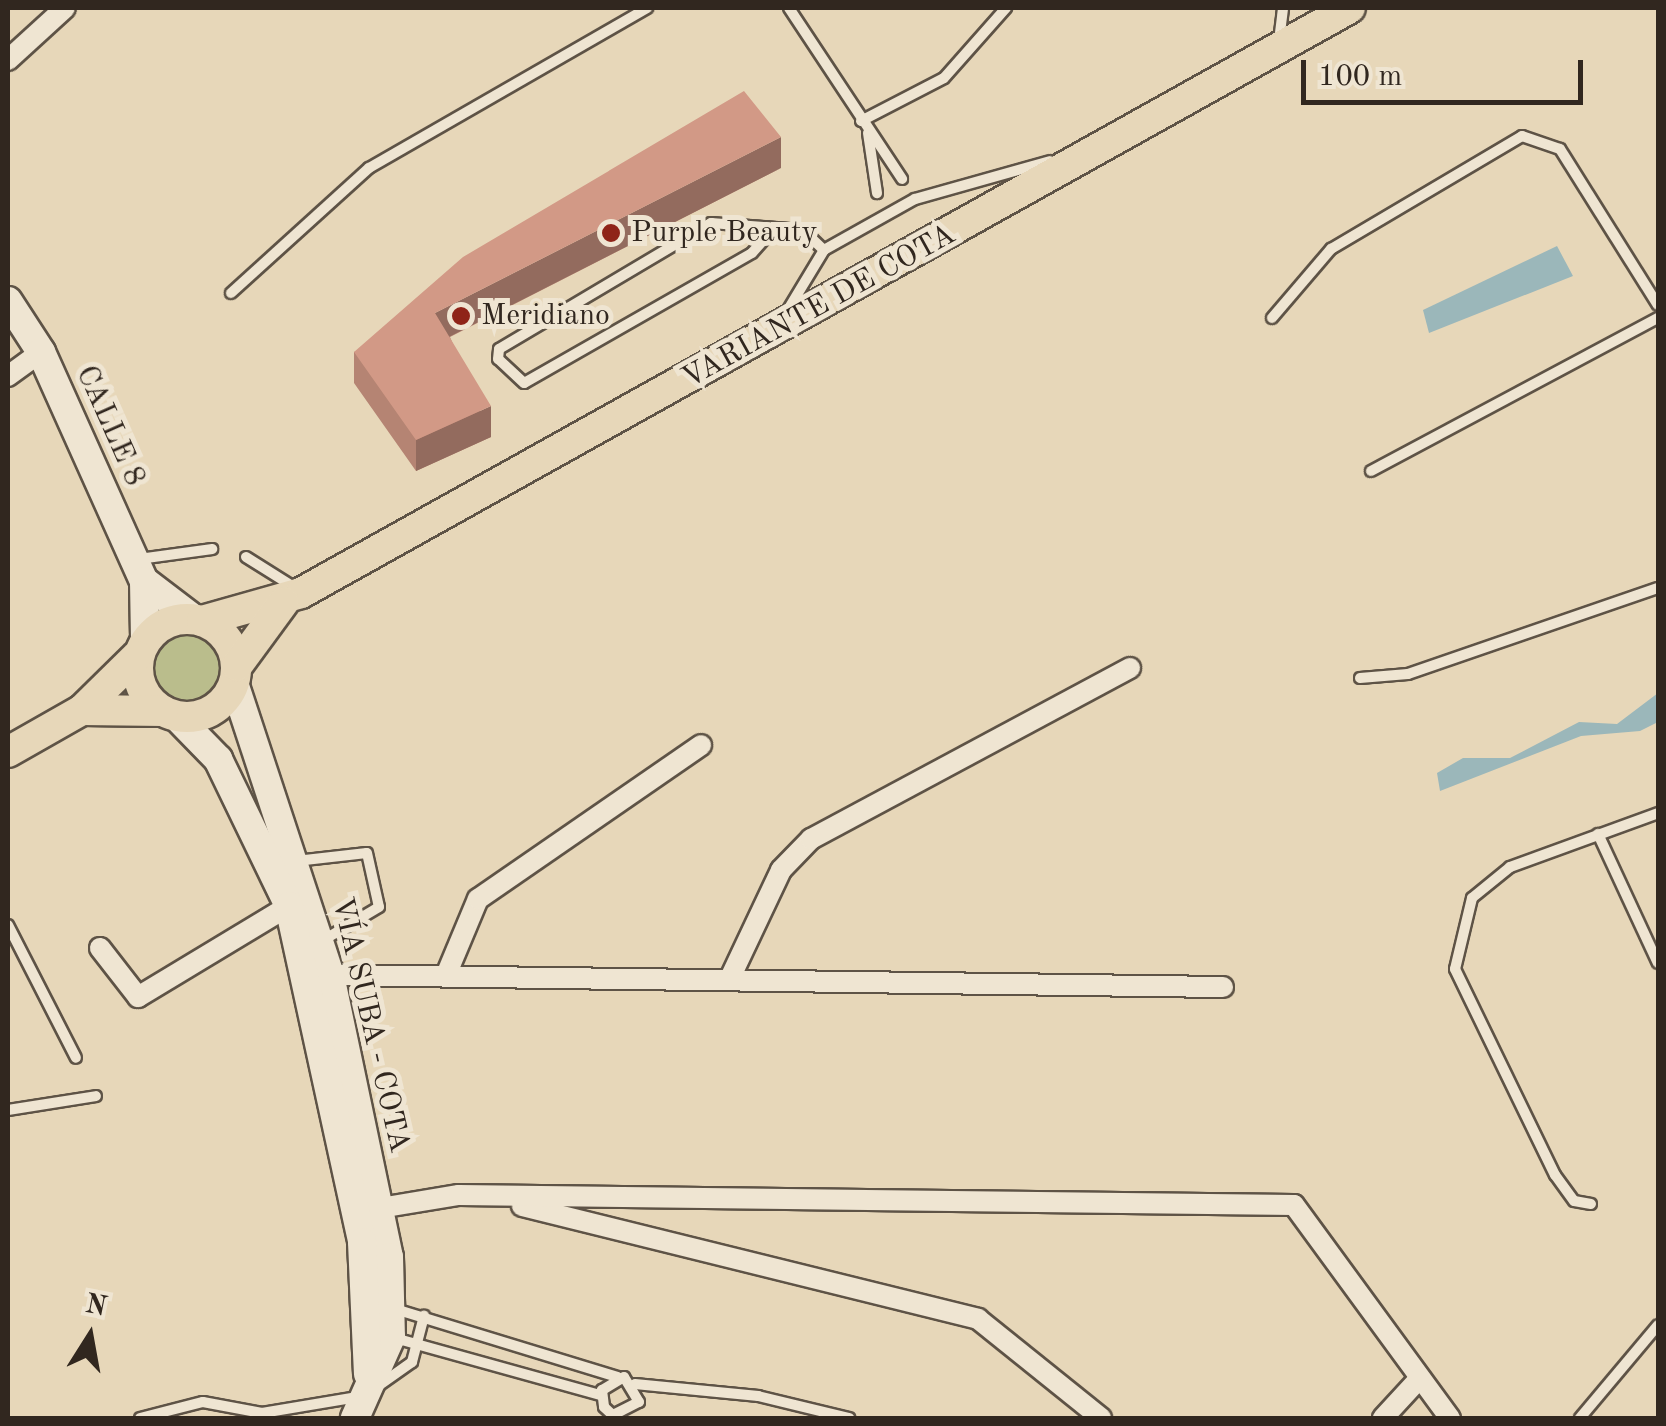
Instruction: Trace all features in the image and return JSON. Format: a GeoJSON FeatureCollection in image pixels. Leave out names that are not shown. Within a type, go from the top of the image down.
{"type":"FeatureCollection","features":[{"type":"Feature","properties":{"kind":"main road","name":"VARIANTE DE COTA"},"geometry":{"type":"LineString","coordinates":[[198,620],[293,597],[1114,144],[1350,8]]}},
{"type":"Feature","properties":{"kind":"main road","name":"CALLE 8"},"geometry":{"type":"LineString","coordinates":[[8,302],[42,352],[140,571]]}},
{"type":"Feature","properties":{"kind":"main road"},"geometry":{"type":"LineString","coordinates":[[82,710],[204,714],[235,675],[226,638],[198,620],[140,571]]}},
{"type":"Feature","properties":{"kind":"main road"},"geometry":{"type":"LineString","coordinates":[[140,571],[142,688],[169,713]]}},
{"type":"Feature","properties":{"kind":"main road","name":"VARIANTE DE COTA"},"geometry":{"type":"LineString","coordinates":[[235,675],[293,597]]}},
{"type":"Feature","properties":{"kind":"main road"},"geometry":{"type":"LineString","coordinates":[[8,752],[82,710],[166,622],[198,620]]}},
{"type":"Feature","properties":{"kind":"main road","name":"VÍA SUBA - COTA"},"geometry":{"type":"LineString","coordinates":[[235,675],[252,759],[293,862],[330,975],[381,1306],[380,1335],[362,1400]]}},
{"type":"Feature","properties":{"kind":"main road","name":"VÍA SUBA - COTA"},"geometry":{"type":"LineString","coordinates":[[169,713],[218,759],[289,906],[368,1210]]}},
{"type":"Feature","properties":{"kind":"street"},"geometry":{"type":"LineString","coordinates":[[8,60],[65,8]]}},
{"type":"Feature","properties":{"kind":"street"},"geometry":{"type":"LineString","coordinates":[[8,376],[42,352]]}},
{"type":"Feature","properties":{"kind":"street"},"geometry":{"type":"LineString","coordinates":[[732,976],[781,870],[811,839],[1130,668]]}},
{"type":"Feature","properties":{"kind":"street"},"geometry":{"type":"LineString","coordinates":[[447,973],[478,900],[701,745]]}},
{"type":"Feature","properties":{"kind":"street"},"geometry":{"type":"LineString","coordinates":[[100,948],[138,997],[289,906]]}},
{"type":"Feature","properties":{"kind":"street"},"geometry":{"type":"LineString","coordinates":[[330,975],[732,976],[1223,987]]}},
{"type":"Feature","properties":{"kind":"street"},"geometry":{"type":"LineString","coordinates":[[368,1210],[493,1199],[1294,1204],[1450,1418]]}},
{"type":"Feature","properties":{"kind":"street"},"geometry":{"type":"LineString","coordinates":[[493,1199],[978,1319],[1101,1418]]}},
{"type":"Feature","properties":{"kind":"street"},"geometry":{"type":"LineString","coordinates":[[1383,1418],[1420,1378]]}},
{"type":"Feature","properties":{"kind":"lane"},"geometry":{"type":"LineString","coordinates":[[231,292],[369,168],[647,8]]}},
{"type":"Feature","properties":{"kind":"lane"},"geometry":{"type":"LineString","coordinates":[[861,121],[944,78],[1006,8]]}},
{"type":"Feature","properties":{"kind":"lane"},"geometry":{"type":"LineString","coordinates":[[1278,47],[1283,8]]}},
{"type":"Feature","properties":{"kind":"lane"},"geometry":{"type":"LineString","coordinates":[[792,10],[867,132],[909,189]]}},
{"type":"Feature","properties":{"kind":"lane"},"geometry":{"type":"LineString","coordinates":[[867,132],[877,193]]}},
{"type":"Feature","properties":{"kind":"lane"},"geometry":{"type":"LineString","coordinates":[[1272,318],[1330,249],[1522,136],[1560,148],[1658,305]]}},
{"type":"Feature","properties":{"kind":"lane"},"geometry":{"type":"LineString","coordinates":[[776,330],[824,250],[909,189],[1114,144]]}},
{"type":"Feature","properties":{"kind":"lane"},"geometry":{"type":"LineString","coordinates":[[769,234],[752,253],[524,384],[498,359],[499,349],[712,222],[769,234],[803,230],[824,250]]}},
{"type":"Feature","properties":{"kind":"lane"},"geometry":{"type":"LineString","coordinates":[[1371,471],[1658,318]]}},
{"type":"Feature","properties":{"kind":"lane"},"geometry":{"type":"LineString","coordinates":[[140,571],[212,548]]}},
{"type":"Feature","properties":{"kind":"lane"},"geometry":{"type":"LineString","coordinates":[[246,557],[293,597]]}},
{"type":"Feature","properties":{"kind":"lane"},"geometry":{"type":"LineString","coordinates":[[1360,678],[1408,674],[1658,588]]}},
{"type":"Feature","properties":{"kind":"lane"},"geometry":{"type":"LineString","coordinates":[[1591,1204],[1574,1201],[1555,1175],[1455,969],[1472,898],[1510,868],[1658,813]]}},
{"type":"Feature","properties":{"kind":"lane"},"geometry":{"type":"LineString","coordinates":[[1598,834],[1658,963]]}},
{"type":"Feature","properties":{"kind":"lane"},"geometry":{"type":"LineString","coordinates":[[293,862],[367,853],[379,907],[321,942]]}},
{"type":"Feature","properties":{"kind":"lane"},"geometry":{"type":"LineString","coordinates":[[8,925],[76,1058]]}},
{"type":"Feature","properties":{"kind":"lane"},"geometry":{"type":"LineString","coordinates":[[8,1110],[96,1096]]}},
{"type":"Feature","properties":{"kind":"lane"},"geometry":{"type":"LineString","coordinates":[[381,1306],[424,1316],[635,1384],[758,1396],[849,1418]]}},
{"type":"Feature","properties":{"kind":"lane"},"geometry":{"type":"LineString","coordinates":[[140,1418],[202,1402],[262,1413],[362,1400],[399,1377],[420,1344],[424,1316]]}},
{"type":"Feature","properties":{"kind":"lane"},"geometry":{"type":"LineString","coordinates":[[1580,1418],[1658,1326]]}},
{"type":"Feature","properties":{"kind":"lane"},"geometry":{"type":"LineString","coordinates":[[380,1335],[600,1396],[614,1417],[636,1408],[635,1384]]}},
{"type":"Feature","properties":{"kind":"lane"},"geometry":{"type":"LineString","coordinates":[[600,1396],[618,1377]]}},
{"type":"Feature","properties":{"kind":"green space"},"geometry":{"type":"Polygon","coordinates":[[[186,626],[202,629],[216,638],[225,652],[225,684],[216,698],[202,707],[186,710],[170,707],[156,698],[147,684],[144,668],[147,652],[156,638],[170,629],[186,626]]]}},
{"type":"Feature","properties":{"kind":"water"},"geometry":{"type":"Polygon","coordinates":[[[1557,246],[1573,276],[1429,333],[1423,310],[1557,246]]]}},
{"type":"Feature","properties":{"kind":"water"},"geometry":{"type":"Polygon","coordinates":[[[1658,693],[1658,722],[1640,731],[1581,736],[1440,791],[1437,773],[1463,758],[1510,758],[1579,722],[1617,724],[1658,693]]]}},
{"type":"Feature","properties":{"kind":"building"},"geometry":{"type":"Polygon","coordinates":[[[744,91],[781,137],[435,313],[491,406],[416,440],[354,352],[463,257],[744,91]]]}},
{"type":"Feature","properties":{"kind":"place","name":"Purple Beauty"},"geometry":{"type":"Point","coordinates":[611,233]}},
{"type":"Feature","properties":{"kind":"place","name":"Meridiano"},"geometry":{"type":"Point","coordinates":[461,316]}}]}
